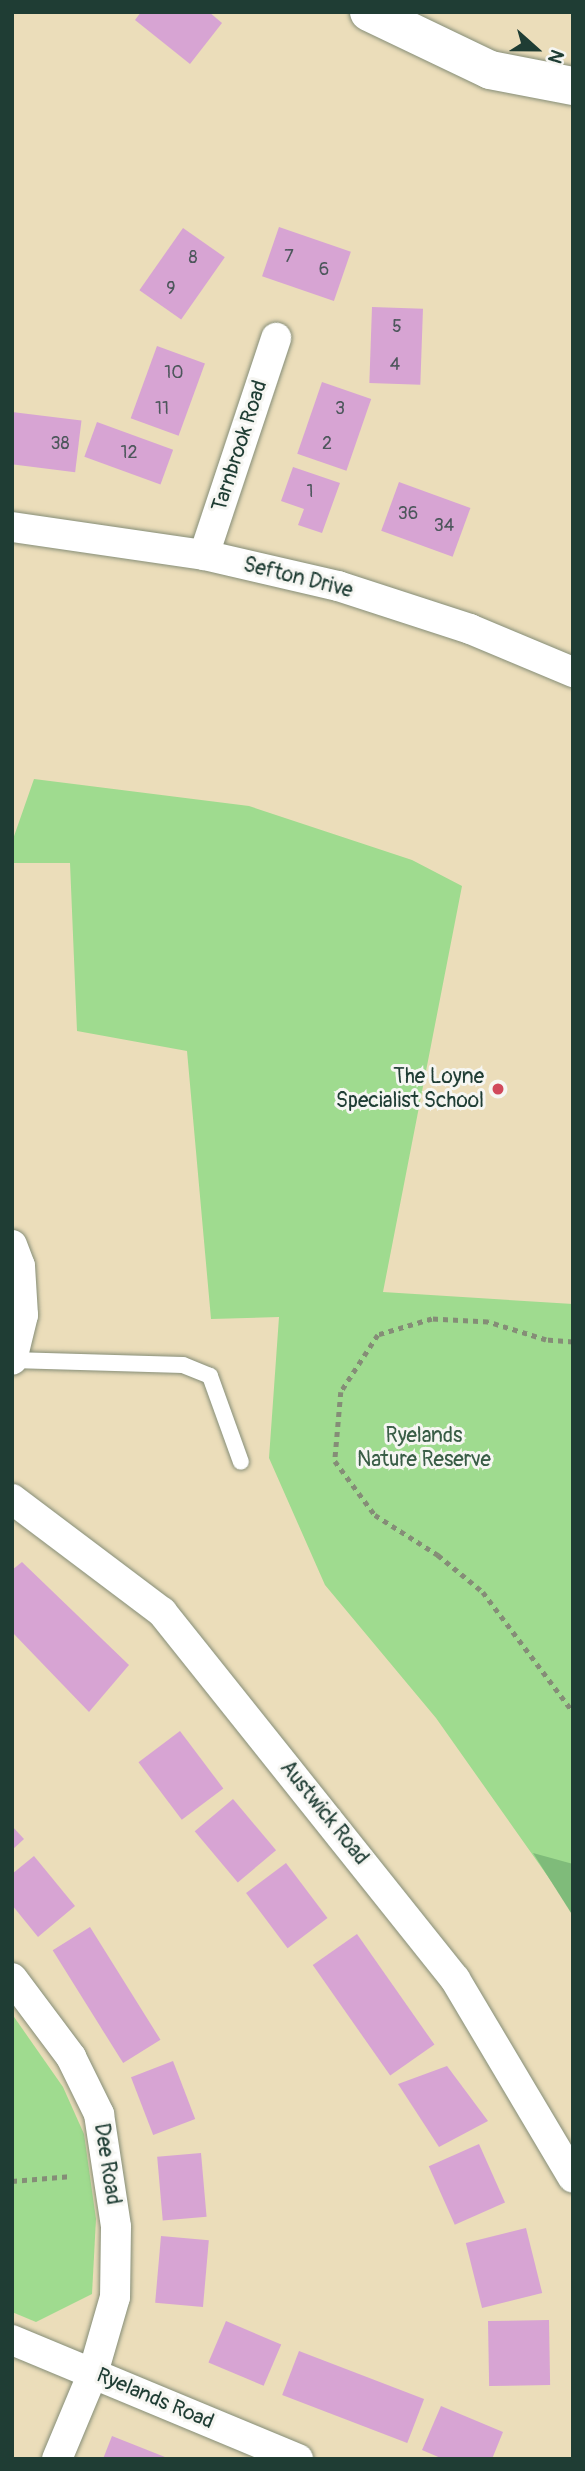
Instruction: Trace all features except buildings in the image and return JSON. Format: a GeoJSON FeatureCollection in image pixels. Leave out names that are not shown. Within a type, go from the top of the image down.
{"type":"FeatureCollection","features":[{"type":"Feature","properties":{"kind":"street"},"geometry":{"type":"LineString","coordinates":[[369,12],[490,71],[573,86]]}},
{"type":"Feature","properties":{"kind":"street","name":"Tarnbrook Road"},"geometry":{"type":"LineString","coordinates":[[204,555],[276,338]]}},
{"type":"Feature","properties":{"kind":"street","name":"Sefton Drive"},"geometry":{"type":"LineString","coordinates":[[12,527],[204,555],[351,591],[470,629],[573,671]]}},
{"type":"Feature","properties":{"kind":"street"},"geometry":{"type":"LineString","coordinates":[[12,1245],[20,1266],[23,1315],[12,1360]]}},
{"type":"Feature","properties":{"kind":"street","name":"Austwick Road"},"geometry":{"type":"LineString","coordinates":[[13,1500],[162,1612],[455,1979],[573,2178]]}},
{"type":"Feature","properties":{"kind":"street","name":"Dee Road"},"geometry":{"type":"LineString","coordinates":[[12,1978],[77,2068],[99,2114],[116,2227],[115,2297],[93,2373],[57,2459]]}},
{"type":"Feature","properties":{"kind":"street","name":"Ryelands Road"},"geometry":{"type":"LineString","coordinates":[[12,2340],[298,2459]]}},
{"type":"Feature","properties":{"kind":"lane"},"geometry":{"type":"LineString","coordinates":[[12,1360],[183,1365],[210,1376],[241,1462]]}},
{"type":"Feature","properties":{"kind":"path"},"geometry":{"type":"LineString","coordinates":[[573,1342],[546,1340],[488,1322],[432,1319],[378,1335],[341,1392],[335,1461],[375,1515],[438,1555],[483,1592],[573,1712]]}},
{"type":"Feature","properties":{"kind":"path"},"geometry":{"type":"LineString","coordinates":[[12,2181],[108,2173]]}},
{"type":"Feature","properties":{"kind":"green space","name":"Ryelands Nature Reserve"},"geometry":{"type":"Polygon","coordinates":[[[34,779],[249,806],[412,860],[462,886],[383,1292],[573,1304],[573,1912],[436,1718],[325,1585],[269,1458],[279,1317],[211,1319],[187,1051],[77,1031],[70,863],[12,863],[12,842],[34,779]]]}},
{"type":"Feature","properties":{"kind":"green space"},"geometry":{"type":"Polygon","coordinates":[[[533,1853],[573,1864],[573,1916],[533,1853]]]}},
{"type":"Feature","properties":{"kind":"green space"},"geometry":{"type":"Polygon","coordinates":[[[12,2014],[63,2087],[84,2134],[96,2219],[92,2294],[36,2322],[12,2312],[12,2014]]]}},
{"type":"Feature","properties":{"kind":"place","name":"The Loyne Specialist School"},"geometry":{"type":"Point","coordinates":[498,1089]}}]}
